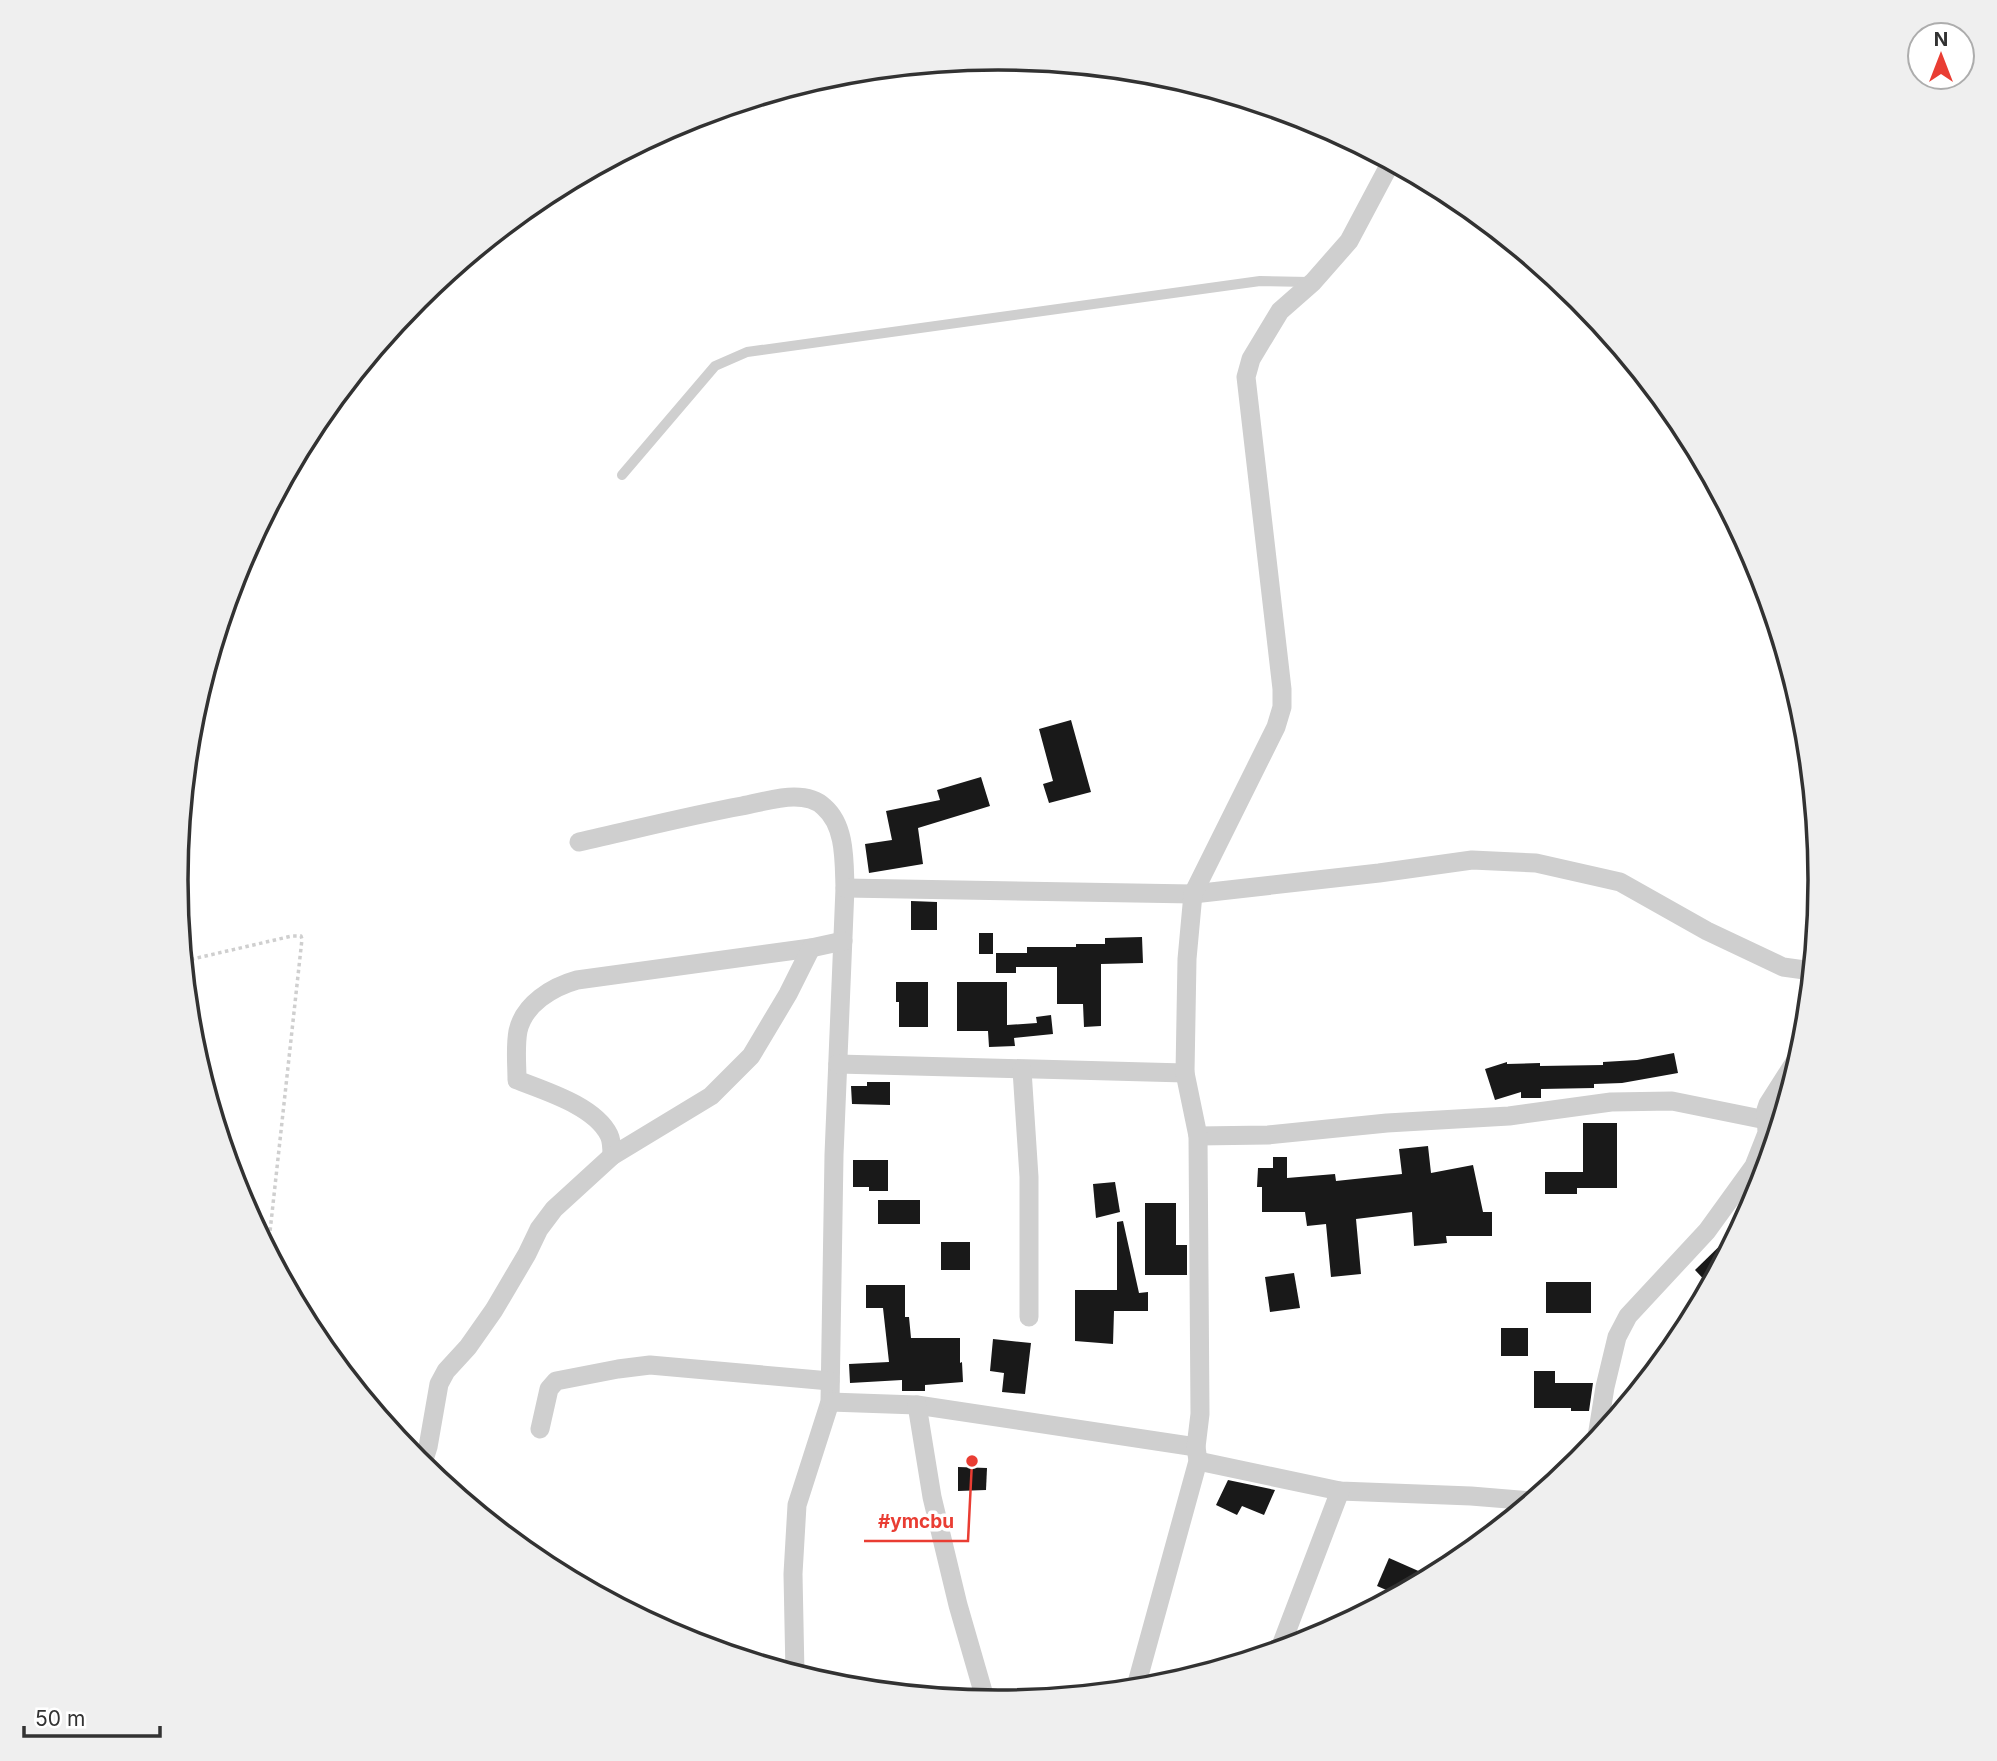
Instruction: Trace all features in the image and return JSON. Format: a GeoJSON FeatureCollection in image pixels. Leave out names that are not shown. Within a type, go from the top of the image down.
{"type":"FeatureCollection","features":[{"type":"Feature","properties":{"kind":"street"},"geometry":{"type":"LineString","coordinates":[[1138,1678],[1197,1454],[1200,1413],[1198,1136],[1185,1073],[1187,959],[1193,894],[1276,727],[1282,707],[1246,377],[1251,359],[1280,310],[1313,282],[1349,241],[1387,170]]}},
{"type":"Feature","properties":{"kind":"street"},"geometry":{"type":"LineString","coordinates":[[579,842],[790,797],[804,797],[815,801],[832,815],[839,832],[844,853],[845,888],[834,1155],[830,1402],[797,1505],[793,1574],[794,1664]]}},
{"type":"Feature","properties":{"kind":"street"},"geometry":{"type":"LineString","coordinates":[[845,888],[1193,894],[1472,860],[1536,863],[1620,882],[1707,931],[1783,967],[1804,970]]}},
{"type":"Feature","properties":{"kind":"street"},"geometry":{"type":"LineString","coordinates":[[612,1156],[610,1135],[594,1116],[567,1101],[517,1080],[518,1032],[522,1019],[532,1006],[560,985],[578,980],[811,948],[843,941]]}},
{"type":"Feature","properties":{"kind":"street"},"geometry":{"type":"LineString","coordinates":[[426,1455],[439,1384],[446,1371],[468,1347],[494,1310],[539,1229],[554,1209],[612,1156],[711,1096],[751,1056],[788,994],[811,948]]}},
{"type":"Feature","properties":{"kind":"street"},"geometry":{"type":"LineString","coordinates":[[838,1064],[1185,1073]]}},
{"type":"Feature","properties":{"kind":"street"},"geometry":{"type":"LineString","coordinates":[[1023,1070],[1029,1177],[1030,1317]]}},
{"type":"Feature","properties":{"kind":"street"},"geometry":{"type":"LineString","coordinates":[[1770,1126],[1766,1110],[1783,1080]]}},
{"type":"Feature","properties":{"kind":"street"},"geometry":{"type":"LineString","coordinates":[[1198,1136],[1268,1135],[1387,1123],[1509,1116],[1611,1102],[1672,1101],[1770,1129]]}},
{"type":"Feature","properties":{"kind":"street"},"geometry":{"type":"LineString","coordinates":[[1599,1425],[1617,1337],[1628,1316],[1707,1231],[1754,1166],[1767,1138]]}},
{"type":"Feature","properties":{"kind":"street"},"geometry":{"type":"LineString","coordinates":[[540,1430],[550,1389],[556,1381],[606,1371],[650,1366],[830,1381]]}},
{"type":"Feature","properties":{"kind":"street"},"geometry":{"type":"LineString","coordinates":[[830,1402],[917,1405],[1197,1454],[1340,1491],[1521,1500]]}},
{"type":"Feature","properties":{"kind":"street"},"geometry":{"type":"LineString","coordinates":[[917,1405],[932,1497],[958,1605],[983,1690]]}},
{"type":"Feature","properties":{"kind":"street"},"geometry":{"type":"LineString","coordinates":[[1284,1639],[1340,1491]]}},
{"type":"Feature","properties":{"kind":"lane"},"geometry":{"type":"LineString","coordinates":[[622,475],[715,366],[747,352],[1260,281],[1313,282]]}},
{"type":"Feature","properties":{"kind":"path"},"geometry":{"type":"LineString","coordinates":[[192,959],[292,936],[301,936],[302,939],[270,1234]]}},
{"type":"Feature","properties":{"kind":"building"},"geometry":{"type":"Polygon","coordinates":[[[1071,720],[1091,792],[1049,803],[1043,784],[1053,781],[1039,729],[1071,720]]]}},
{"type":"Feature","properties":{"kind":"building"},"geometry":{"type":"Polygon","coordinates":[[[981,777],[990,806],[918,828],[923,864],[869,873],[865,844],[892,840],[886,811],[940,800],[937,790],[981,777]]]}},
{"type":"Feature","properties":{"kind":"building"},"geometry":{"type":"Polygon","coordinates":[[[911,901],[937,902],[937,930],[911,930],[911,901]]]}},
{"type":"Feature","properties":{"kind":"building"},"geometry":{"type":"Polygon","coordinates":[[[979,933],[993,933],[993,954],[979,954],[979,933]]]}},
{"type":"Feature","properties":{"kind":"building"},"geometry":{"type":"Polygon","coordinates":[[[1142,937],[1143,963],[1101,964],[1101,1026],[1084,1027],[1083,1004],[1057,1004],[1057,967],[1016,967],[1016,973],[996,973],[996,953],[1027,953],[1027,947],[1076,947],[1076,944],[1105,944],[1105,938],[1142,937]]]}},
{"type":"Feature","properties":{"kind":"building"},"geometry":{"type":"Polygon","coordinates":[[[896,982],[928,982],[928,1027],[899,1027],[896,982]]]}},
{"type":"Feature","properties":{"kind":"building"},"geometry":{"type":"Polygon","coordinates":[[[957,982],[1007,982],[1007,1025],[1037,1023],[1036,1017],[1051,1015],[1053,1034],[1014,1038],[1015,1046],[989,1047],[988,1031],[957,1031],[957,982]]]}},
{"type":"Feature","properties":{"kind":"building"},"geometry":{"type":"Polygon","coordinates":[[[1674,1053],[1678,1073],[1622,1083],[1594,1084],[1594,1088],[1541,1089],[1541,1098],[1521,1098],[1521,1092],[1495,1100],[1485,1069],[1507,1062],[1540,1063],[1540,1066],[1603,1065],[1603,1062],[1637,1060],[1674,1053]]]}},
{"type":"Feature","properties":{"kind":"building"},"geometry":{"type":"Polygon","coordinates":[[[867,1082],[890,1082],[890,1105],[852,1104],[851,1086],[867,1086],[867,1082]]]}},
{"type":"Feature","properties":{"kind":"building"},"geometry":{"type":"Polygon","coordinates":[[[1583,1123],[1617,1123],[1617,1188],[1577,1188],[1577,1194],[1545,1194],[1545,1172],[1583,1172],[1583,1123]]]}},
{"type":"Feature","properties":{"kind":"building"},"geometry":{"type":"Polygon","coordinates":[[[1428,1146],[1431,1173],[1473,1165],[1483,1212],[1492,1212],[1492,1236],[1446,1236],[1447,1243],[1414,1246],[1412,1212],[1356,1219],[1361,1274],[1331,1277],[1326,1224],[1307,1226],[1305,1212],[1262,1212],[1262,1187],[1257,1187],[1258,1168],[1273,1168],[1273,1157],[1287,1157],[1287,1178],[1335,1174],[1336,1181],[1402,1174],[1399,1149],[1428,1146]]]}},
{"type":"Feature","properties":{"kind":"building"},"geometry":{"type":"Polygon","coordinates":[[[853,1160],[888,1160],[888,1191],[869,1191],[869,1187],[853,1187],[853,1160]]]}},
{"type":"Feature","properties":{"kind":"building"},"geometry":{"type":"Polygon","coordinates":[[[1115,1182],[1120,1212],[1096,1218],[1093,1184],[1115,1182]]]}},
{"type":"Feature","properties":{"kind":"building"},"geometry":{"type":"Polygon","coordinates":[[[878,1200],[920,1200],[920,1224],[878,1224],[878,1200]]]}},
{"type":"Feature","properties":{"kind":"building"},"geometry":{"type":"Polygon","coordinates":[[[1145,1203],[1176,1203],[1176,1245],[1187,1245],[1187,1275],[1145,1275],[1145,1203]]]}},
{"type":"Feature","properties":{"kind":"building"},"geometry":{"type":"Polygon","coordinates":[[[1123,1221],[1139,1293],[1148,1292],[1148,1311],[1114,1311],[1113,1344],[1075,1341],[1075,1290],[1117,1290],[1117,1222],[1123,1221]]]}},
{"type":"Feature","properties":{"kind":"building"},"geometry":{"type":"Polygon","coordinates":[[[941,1242],[970,1242],[970,1270],[941,1270],[941,1242]]]}},
{"type":"Feature","properties":{"kind":"building"},"geometry":{"type":"Polygon","coordinates":[[[1723,1243],[1704,1279],[1695,1270],[1723,1243]]]}},
{"type":"Feature","properties":{"kind":"building"},"geometry":{"type":"Polygon","coordinates":[[[1294,1273],[1300,1308],[1270,1312],[1265,1277],[1294,1273]]]}},
{"type":"Feature","properties":{"kind":"building"},"geometry":{"type":"Polygon","coordinates":[[[1546,1282],[1591,1282],[1591,1313],[1546,1313],[1546,1282]]]}},
{"type":"Feature","properties":{"kind":"building"},"geometry":{"type":"Polygon","coordinates":[[[866,1285],[905,1285],[905,1317],[909,1317],[911,1338],[960,1338],[963,1382],[925,1385],[925,1391],[902,1391],[902,1380],[850,1383],[849,1364],[889,1362],[883,1308],[866,1308],[866,1285]]]}},
{"type":"Feature","properties":{"kind":"building"},"geometry":{"type":"Polygon","coordinates":[[[1501,1328],[1528,1328],[1528,1356],[1501,1356],[1501,1328]]]}},
{"type":"Feature","properties":{"kind":"building"},"geometry":{"type":"Polygon","coordinates":[[[993,1339],[1031,1343],[1025,1394],[1002,1392],[1004,1373],[990,1371],[993,1339]]]}},
{"type":"Feature","properties":{"kind":"building"},"geometry":{"type":"Polygon","coordinates":[[[1534,1371],[1555,1371],[1555,1383],[1593,1383],[1589,1411],[1534,1408],[1534,1371]]]}},
{"type":"Feature","properties":{"kind":"building"},"geometry":{"type":"Polygon","coordinates":[[[958,1467],[987,1468],[986,1490],[958,1491],[958,1467]]]}},
{"type":"Feature","properties":{"kind":"building"},"geometry":{"type":"Polygon","coordinates":[[[1228,1480],[1275,1490],[1264,1515],[1242,1506],[1237,1515],[1216,1505],[1228,1480]]]}},
{"type":"Feature","properties":{"kind":"building"},"geometry":{"type":"Polygon","coordinates":[[[1389,1558],[1420,1572],[1388,1591],[1377,1586],[1389,1558]]]}},
{"type":"Feature","properties":{"kind":"place","name":"#ymcbu"},"geometry":{"type":"Point","coordinates":[972,1461]}}]}
